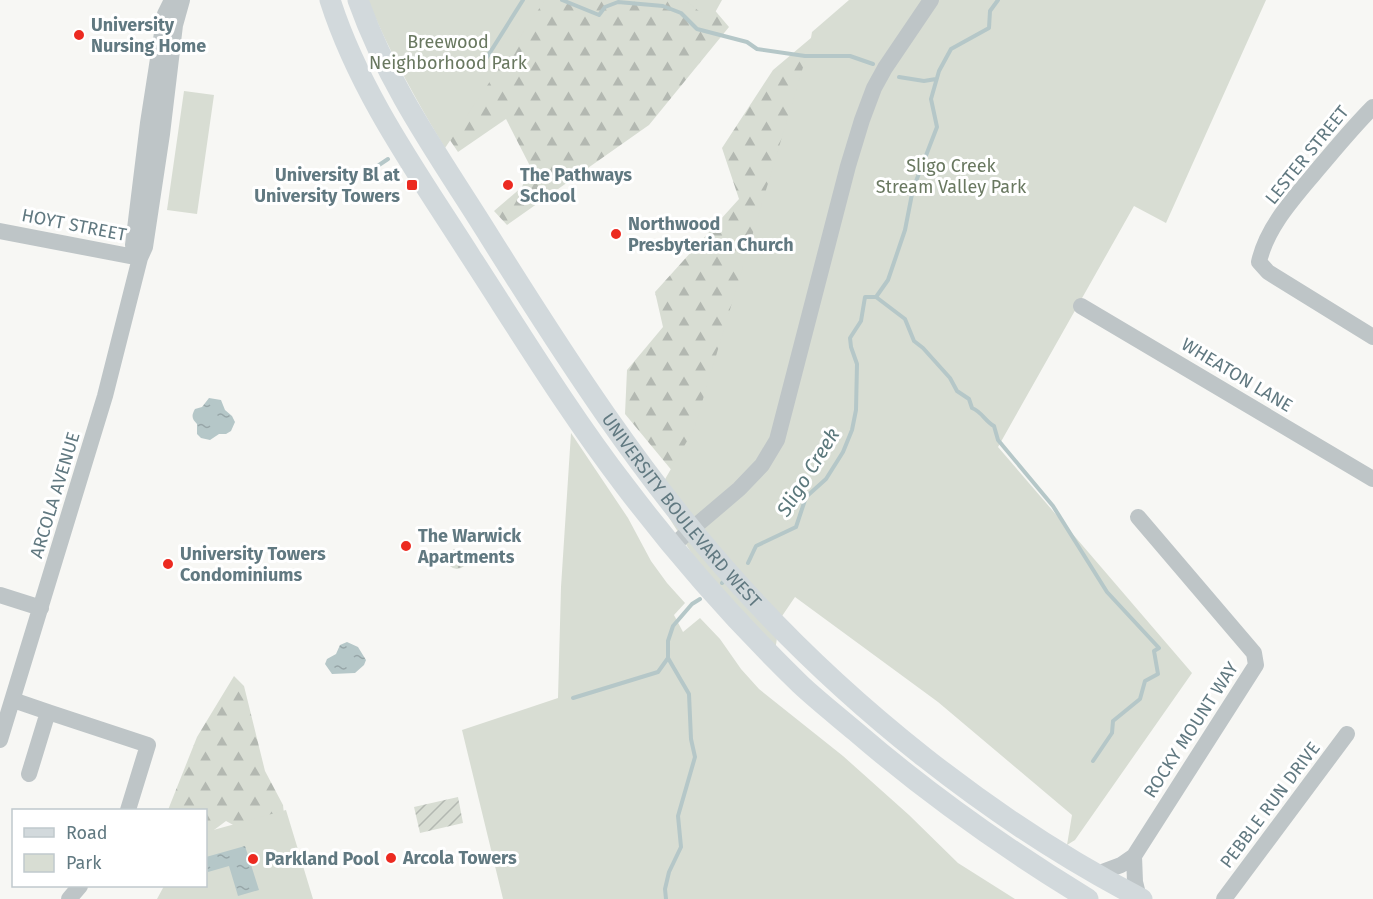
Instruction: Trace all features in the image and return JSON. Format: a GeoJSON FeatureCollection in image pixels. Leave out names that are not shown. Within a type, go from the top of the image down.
{"type":"FeatureCollection","features":[{"type":"Feature","properties":{"kind":"main road","name":"UNIVERSITY BOULEVARD WEST"},"geometry":{"type":"LineString","coordinates":[[330,0],[338,23],[384,119],[586,433],[672,546],[754,638],[802,686],[936,798],[1011,851],[1088,899]]}},
{"type":"Feature","properties":{"kind":"main road","name":"UNIVERSITY BOULEVARD WEST"},"geometry":{"type":"LineString","coordinates":[[358,0],[387,70],[430,145],[582,380],[653,479],[734,579],[782,631],[838,683],[956,781],[1010,819],[1097,874],[1140,898]]}},
{"type":"Feature","properties":{"kind":"street","name":"ARCOLA AVENUE"},"geometry":{"type":"LineString","coordinates":[[140,258],[133,245],[134,234],[165,14],[172,0]]}},
{"type":"Feature","properties":{"kind":"street","name":"ARCOLA AVENUE"},"geometry":{"type":"LineString","coordinates":[[0,740],[105,396],[140,258],[145,247],[175,25],[182,0]]}},
{"type":"Feature","properties":{"kind":"street"},"geometry":{"type":"LineString","coordinates":[[672,546],[739,489],[762,465],[777,440],[862,120],[874,88],[885,68],[932,0]]}},
{"type":"Feature","properties":{"kind":"street","name":"LESTER STREET"},"geometry":{"type":"LineString","coordinates":[[1370,330],[1268,273],[1258,262],[1262,249],[1285,208],[1373,107]]}},
{"type":"Feature","properties":{"kind":"street","name":"HOYT STREET"},"geometry":{"type":"LineString","coordinates":[[0,231],[140,258]]}},
{"type":"Feature","properties":{"kind":"street","name":"WHEATON LANE"},"geometry":{"type":"LineString","coordinates":[[1081,306],[1373,479]]}},
{"type":"Feature","properties":{"kind":"street","name":"ROCKY MOUNT WAY"},"geometry":{"type":"LineString","coordinates":[[1097,874],[1121,865],[1134,856],[1256,665],[1254,653],[1138,517]]}},
{"type":"Feature","properties":{"kind":"street"},"geometry":{"type":"LineString","coordinates":[[0,595],[41,608]]}},
{"type":"Feature","properties":{"kind":"street"},"geometry":{"type":"LineString","coordinates":[[13,700],[148,745],[128,809]]}},
{"type":"Feature","properties":{"kind":"street"},"geometry":{"type":"LineString","coordinates":[[29,774],[48,712]]}},
{"type":"Feature","properties":{"kind":"street","name":"PEBBLE RUN DRIVE"},"geometry":{"type":"LineString","coordinates":[[1224,899],[1347,734]]}},
{"type":"Feature","properties":{"kind":"street"},"geometry":{"type":"LineString","coordinates":[[1134,856],[1135,882],[1140,898]]}},
{"type":"Feature","properties":{"kind":"street"},"geometry":{"type":"LineString","coordinates":[[69,899],[78,887]]}},
{"type":"Feature","properties":{"kind":"green space","name":"Breewood Neighborhood Park"},"geometry":{"type":"Polygon","coordinates":[[[368,0],[545,0],[445,148],[404,76],[368,0]]]}},
{"type":"Feature","properties":{"kind":"green space"},"geometry":{"type":"Polygon","coordinates":[[[377,0],[706,0],[729,27],[649,125],[507,225],[494,211],[522,187],[530,166],[506,119],[458,152],[410,81],[377,0]]]}},
{"type":"Feature","properties":{"kind":"green space"},"geometry":{"type":"Polygon","coordinates":[[[685,0],[722,0],[712,18],[685,0]]]}},
{"type":"Feature","properties":{"kind":"green space","name":"Sligo Creek Stream Valley Park"},"geometry":{"type":"Polygon","coordinates":[[[849,0],[1266,0],[1166,223],[1134,206],[998,447],[1192,673],[1075,840],[1067,845],[1072,815],[938,702],[795,597],[780,619],[772,670],[741,631],[659,502],[664,481],[694,429],[812,32],[849,0]]]}},
{"type":"Feature","properties":{"kind":"green space"},"geometry":{"type":"Polygon","coordinates":[[[856,0],[688,490],[625,414],[627,370],[663,327],[655,292],[739,199],[722,148],[773,70],[856,0]]]}},
{"type":"Feature","properties":{"kind":"green space"},"geometry":{"type":"Polygon","coordinates":[[[184,91],[214,95],[197,214],[167,210],[184,91]]]}},
{"type":"Feature","properties":{"kind":"green space"},"geometry":{"type":"Polygon","coordinates":[[[571,433],[628,518],[651,561],[685,603],[674,615],[683,632],[700,618],[720,639],[741,669],[759,689],[843,756],[958,863],[1015,899],[503,899],[462,730],[558,698],[561,587],[571,433]]]}},
{"type":"Feature","properties":{"kind":"green space"},"geometry":{"type":"Polygon","coordinates":[[[457,549],[464,552],[467,559],[464,566],[457,569],[450,566],[447,559],[450,552],[457,549]]]}},
{"type":"Feature","properties":{"kind":"green space"},"geometry":{"type":"Polygon","coordinates":[[[234,676],[244,686],[265,771],[283,805],[293,892],[257,838],[226,821],[207,835],[207,809],[168,809],[197,737],[234,676]]]}},
{"type":"Feature","properties":{"kind":"green space"},"geometry":{"type":"Polygon","coordinates":[[[458,797],[463,823],[420,833],[414,807],[458,797]]]}},
{"type":"Feature","properties":{"kind":"green space","name":"Parkland Pool"},"geometry":{"type":"Polygon","coordinates":[[[286,810],[313,899],[157,899],[163,887],[207,887],[207,832],[286,810]]]}},
{"type":"Feature","properties":{"kind":"water"},"geometry":{"type":"Polygon","coordinates":[[[209,398],[221,400],[225,410],[235,422],[231,431],[219,434],[210,440],[201,438],[197,434],[197,424],[193,419],[195,409],[202,407],[209,398]]]}},
{"type":"Feature","properties":{"kind":"water"},"geometry":{"type":"Polygon","coordinates":[[[347,642],[358,647],[366,660],[364,665],[355,673],[332,674],[325,664],[327,659],[336,654],[340,645],[347,642]]]}},
{"type":"Feature","properties":{"kind":"water","name":"Parkland Pool"},"geometry":{"type":"Polygon","coordinates":[[[245,846],[259,890],[238,896],[229,866],[208,872],[207,857],[245,846]]]}},
{"type":"Feature","properties":{"kind":"waterway"},"geometry":{"type":"LineString","coordinates":[[484,62],[523,0]]}},
{"type":"Feature","properties":{"kind":"waterway"},"geometry":{"type":"LineString","coordinates":[[562,0],[599,15],[605,7],[618,2],[663,6],[681,13],[697,29],[747,42],[757,49],[805,56],[850,56],[873,64]]}},
{"type":"Feature","properties":{"kind":"waterway","name":"Sligo Creek"},"geometry":{"type":"LineString","coordinates":[[748,563],[756,546],[796,527],[806,497],[826,479],[843,452],[852,430],[856,410],[857,364],[850,338],[861,321],[865,297],[876,297],[888,280],[905,230],[913,189],[937,127],[931,99],[939,71],[951,49],[989,28],[990,11],[998,0]]}},
{"type":"Feature","properties":{"kind":"waterway"},"geometry":{"type":"LineString","coordinates":[[899,77],[924,81],[936,79]]}},
{"type":"Feature","properties":{"kind":"waterway"},"geometry":{"type":"LineString","coordinates":[[373,169],[388,159]]}},
{"type":"Feature","properties":{"kind":"waterway"},"geometry":{"type":"LineString","coordinates":[[876,297],[905,319],[914,341],[950,378],[957,391],[969,399],[972,408],[994,426],[998,440],[1053,506],[1107,592],[1159,648],[1154,651],[1158,674],[1145,681],[1140,699],[1113,721],[1112,733],[1093,761]]}},
{"type":"Feature","properties":{"kind":"waterway","name":"Sligo Creek"},"geometry":{"type":"LineString","coordinates":[[666,899],[665,889],[669,872],[681,847],[678,816],[695,757],[691,739],[689,694],[668,658],[668,641],[673,626],[692,604],[700,599]]}},
{"type":"Feature","properties":{"kind":"waterway"},"geometry":{"type":"LineString","coordinates":[[573,698],[658,672],[668,658]]}},
{"type":"Feature","properties":{"kind":"place","name":"University Nursing Home"},"geometry":{"type":"Point","coordinates":[79,35]}},
{"type":"Feature","properties":{"kind":"place","name":"University Bl at University Towers"},"geometry":{"type":"Point","coordinates":[412,185]}},
{"type":"Feature","properties":{"kind":"place","name":"The Pathways School"},"geometry":{"type":"Point","coordinates":[508,185]}},
{"type":"Feature","properties":{"kind":"place","name":"Northwood Presbyterian Church"},"geometry":{"type":"Point","coordinates":[616,234]}},
{"type":"Feature","properties":{"kind":"place","name":"The Warwick Apartments"},"geometry":{"type":"Point","coordinates":[406,546]}},
{"type":"Feature","properties":{"kind":"place","name":"University Towers Condominiums"},"geometry":{"type":"Point","coordinates":[168,564]}},
{"type":"Feature","properties":{"kind":"place","name":"Arcola Towers"},"geometry":{"type":"Point","coordinates":[391,858]}},
{"type":"Feature","properties":{"kind":"place","name":"Parkland Pool"},"geometry":{"type":"Point","coordinates":[253,859]}}]}
